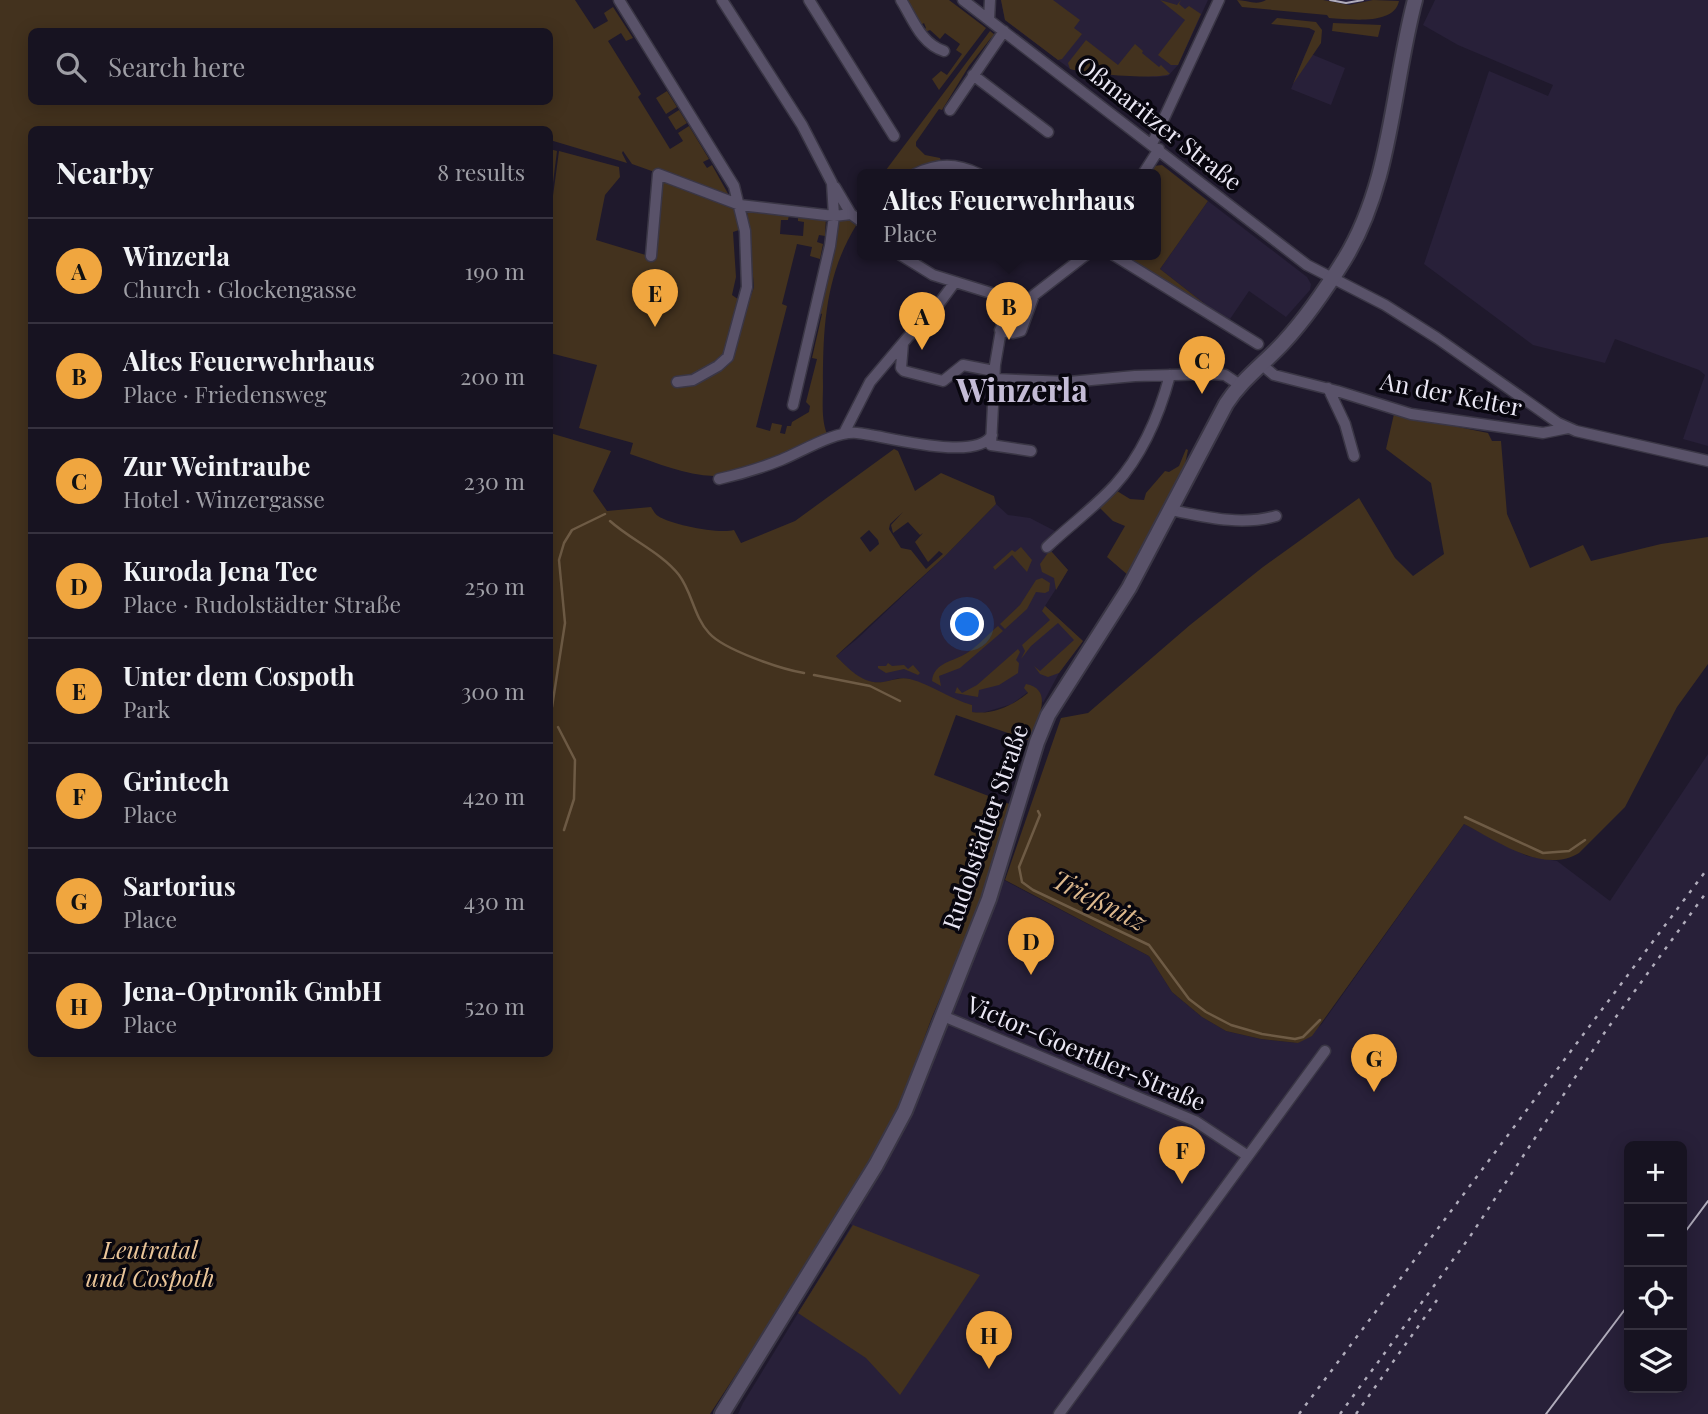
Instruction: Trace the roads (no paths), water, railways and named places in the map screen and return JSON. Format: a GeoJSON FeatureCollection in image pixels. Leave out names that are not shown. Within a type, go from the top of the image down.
{"type":"FeatureCollection","features":[{"type":"Feature","properties":{"kind":"street"},"geometry":{"type":"LineString","coordinates":[[619,0],[709,142],[734,186],[740,205],[747,254],[747,287],[727,358],[693,380],[677,382]]}},
{"type":"Feature","properties":{"kind":"street"},"geometry":{"type":"LineString","coordinates":[[722,0],[802,125],[832,183],[857,216]]}},
{"type":"Feature","properties":{"kind":"street"},"geometry":{"type":"LineString","coordinates":[[808,0],[894,136]]}},
{"type":"Feature","properties":{"kind":"street"},"geometry":{"type":"LineString","coordinates":[[901,0],[924,39],[932,47],[944,51]]}},
{"type":"Feature","properties":{"kind":"street","name":"Oßmaritzer Straße"},"geometry":{"type":"LineString","coordinates":[[963,0],[1307,265],[1429,332],[1568,428]]}},
{"type":"Feature","properties":{"kind":"street"},"geometry":{"type":"LineString","coordinates":[[989,20],[990,0]]}},
{"type":"Feature","properties":{"kind":"street"},"geometry":{"type":"LineString","coordinates":[[1145,169],[1219,0]]}},
{"type":"Feature","properties":{"kind":"street","name":"Rudolstädter Straße"},"geometry":{"type":"LineString","coordinates":[[722,1414],[876,1165],[905,1111],[989,900],[1048,715],[1129,588],[1226,404],[1240,385],[1298,325],[1332,278],[1359,232],[1376,187],[1415,0]]}},
{"type":"Feature","properties":{"kind":"street"},"geometry":{"type":"LineString","coordinates":[[950,110],[1004,31]]}},
{"type":"Feature","properties":{"kind":"street"},"geometry":{"type":"LineString","coordinates":[[972,75],[1048,132]]}},
{"type":"Feature","properties":{"kind":"street"},"geometry":{"type":"LineString","coordinates":[[929,169],[943,164],[968,169]]}},
{"type":"Feature","properties":{"kind":"street"},"geometry":{"type":"LineString","coordinates":[[651,256],[658,174],[740,205],[857,217]]}},
{"type":"Feature","properties":{"kind":"street"},"geometry":{"type":"LineString","coordinates":[[793,405],[830,246],[834,216],[832,183]]}},
{"type":"Feature","properties":{"kind":"street"},"geometry":{"type":"LineString","coordinates":[[909,260],[928,272],[991,293],[998,298],[1002,308],[994,375],[991,445],[1031,451]]}},
{"type":"Feature","properties":{"kind":"street"},"geometry":{"type":"LineString","coordinates":[[1000,330],[1013,333],[1021,331],[1034,295],[1079,260]]}},
{"type":"Feature","properties":{"kind":"street"},"geometry":{"type":"LineString","coordinates":[[1122,260],[1258,344]]}},
{"type":"Feature","properties":{"kind":"street"},"geometry":{"type":"LineString","coordinates":[[844,433],[868,386],[903,342],[926,321],[956,282]]}},
{"type":"Feature","properties":{"kind":"street"},"geometry":{"type":"LineString","coordinates":[[903,342],[901,368],[940,381],[948,379],[963,365],[994,375],[1069,382],[1170,375],[1225,375],[1240,385]]}},
{"type":"Feature","properties":{"kind":"street","name":"An der Kelter"},"geometry":{"type":"LineString","coordinates":[[1261,364],[1274,375],[1328,388],[1411,414],[1543,433],[1568,428]]}},
{"type":"Feature","properties":{"kind":"street"},"geometry":{"type":"LineString","coordinates":[[1047,547],[1115,486],[1133,462],[1155,420],[1170,375]]}},
{"type":"Feature","properties":{"kind":"street"},"geometry":{"type":"LineString","coordinates":[[1328,388],[1345,424],[1354,456]]}},
{"type":"Feature","properties":{"kind":"street"},"geometry":{"type":"LineString","coordinates":[[1568,428],[1708,461]]}},
{"type":"Feature","properties":{"kind":"street"},"geometry":{"type":"LineString","coordinates":[[719,479],[762,468],[844,433],[948,446],[981,444],[988,441],[992,434]]}},
{"type":"Feature","properties":{"kind":"street"},"geometry":{"type":"LineString","coordinates":[[1171,510],[1241,521],[1276,516]]}},
{"type":"Feature","properties":{"kind":"street","name":"Victor-Goerttler-Straße"},"geometry":{"type":"LineString","coordinates":[[943,1016],[1195,1121],[1248,1156]]}},
{"type":"Feature","properties":{"kind":"street"},"geometry":{"type":"LineString","coordinates":[[1059,1414],[1325,1051]]}},
{"type":"Feature","properties":{"kind":"waterway","name":"Trießnitz"},"geometry":{"type":"LineString","coordinates":[[553,701],[565,623],[559,560],[564,543],[572,530],[605,514]]}},
{"type":"Feature","properties":{"kind":"waterway","name":"Trießnitz"},"geometry":{"type":"LineString","coordinates":[[610,521],[672,567],[683,582],[704,627],[716,639],[754,658],[804,673]]}},
{"type":"Feature","properties":{"kind":"waterway","name":"Trießnitz"},"geometry":{"type":"LineString","coordinates":[[814,675],[870,686],[900,701]]}},
{"type":"Feature","properties":{"kind":"waterway","name":"Trießnitz"},"geometry":{"type":"LineString","coordinates":[[558,727],[575,760],[574,799],[564,830]]}},
{"type":"Feature","properties":{"kind":"waterway","name":"Trießnitz"},"geometry":{"type":"LineString","coordinates":[[1038,811],[1040,815],[1019,867],[1022,882],[1033,890],[1149,945],[1189,999],[1206,1012],[1231,1025],[1262,1034],[1295,1039],[1303,1037],[1320,1020]]}},
{"type":"Feature","properties":{"kind":"waterway","name":"Trießnitz"},"geometry":{"type":"LineString","coordinates":[[1465,817],[1543,853],[1569,851],[1585,840]]}},
{"type":"Feature","properties":{"kind":"tram line"},"geometry":{"type":"LineString","coordinates":[[1330,0],[1346,3],[1363,0]]}},
{"type":"Feature","properties":{"kind":"tram line"},"geometry":{"type":"LineString","coordinates":[[1687,1229],[1708,1201]]}},
{"type":"Feature","properties":{"kind":"tram line"},"geometry":{"type":"LineString","coordinates":[[1546,1414],[1624,1311]]}},
{"type":"Feature","properties":{"kind":"railway"},"geometry":{"type":"LineString","coordinates":[[1299,1414],[1708,868]]}},
{"type":"Feature","properties":{"kind":"railway"},"geometry":{"type":"LineString","coordinates":[[1340,1414],[1469,1238],[1605,1032],[1708,890]]}},
{"type":"Feature","properties":{"kind":"railway"},"geometry":{"type":"LineString","coordinates":[[1356,1414],[1437,1300]]}},
{"type":"Feature","properties":{"kind":"place","name":"Unter dem Cospoth"},"geometry":{"type":"Point","coordinates":[655,327]}},
{"type":"Feature","properties":{"kind":"place","name":"Altes Feuerwehrhaus"},"geometry":{"type":"Point","coordinates":[1009,340]}},
{"type":"Feature","properties":{"kind":"place","name":"Winzerla"},"geometry":{"type":"Point","coordinates":[922,350]}},
{"type":"Feature","properties":{"kind":"place","name":"Zur Weintraube"},"geometry":{"type":"Point","coordinates":[1202,394]}},
{"type":"Feature","properties":{"kind":"place","name":"Kuroda Jena Tec"},"geometry":{"type":"Point","coordinates":[1031,975]}},
{"type":"Feature","properties":{"kind":"place","name":"Sartorius"},"geometry":{"type":"Point","coordinates":[1374,1092]}},
{"type":"Feature","properties":{"kind":"place","name":"Grintech"},"geometry":{"type":"Point","coordinates":[1182,1184]}},
{"type":"Feature","properties":{"kind":"place","name":"Jena-Optronik GmbH"},"geometry":{"type":"Point","coordinates":[989,1369]}},
{"type":"Feature","properties":{"kind":"district","name":"Winzerla"},"geometry":{"type":"Point","coordinates":[1022,391]}},
{"type":"Feature","properties":{"kind":"park label","name":"Leutratal und Cospoth"},"geometry":{"type":"Point","coordinates":[150,1265]}}]}
